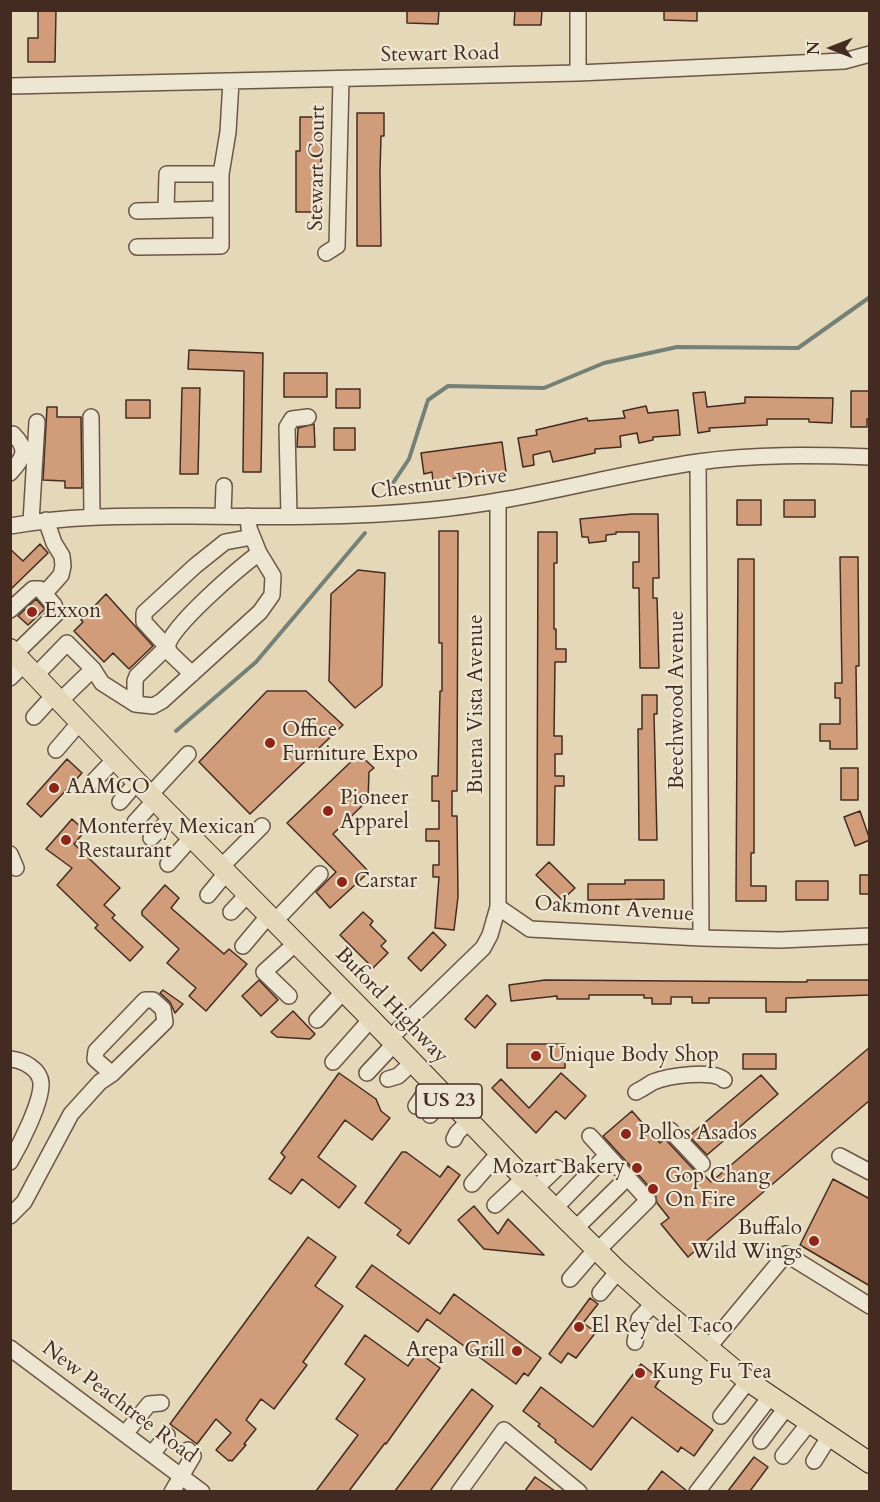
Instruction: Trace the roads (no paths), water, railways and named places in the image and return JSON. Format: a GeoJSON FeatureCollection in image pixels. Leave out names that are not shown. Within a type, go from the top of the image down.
{"type":"FeatureCollection","features":[{"type":"Feature","properties":{"kind":"main road","name":"Buford Highway"},"geometry":{"type":"LineString","coordinates":[[21,661],[499,1153],[618,1271],[654,1304],[748,1381],[829,1437],[870,1462]]}},
{"type":"Feature","properties":{"kind":"street"},"geometry":{"type":"LineString","coordinates":[[578,10],[578,73]]}},
{"type":"Feature","properties":{"kind":"street","name":"Stewart Road"},"geometry":{"type":"LineString","coordinates":[[10,86],[578,73],[844,61],[870,54]]}},
{"type":"Feature","properties":{"kind":"street","name":"Stewart Court"},"geometry":{"type":"LineString","coordinates":[[326,254],[337,246],[341,79]]}},
{"type":"Feature","properties":{"kind":"street"},"geometry":{"type":"LineString","coordinates":[[137,247],[221,246],[221,174],[228,132],[231,81]]}},
{"type":"Feature","properties":{"kind":"street"},"geometry":{"type":"LineString","coordinates":[[166,210],[167,174],[221,174]]}},
{"type":"Feature","properties":{"kind":"street"},"geometry":{"type":"LineString","coordinates":[[137,211],[221,209]]}},
{"type":"Feature","properties":{"kind":"street"},"geometry":{"type":"LineString","coordinates":[[91,417],[92,517]]}},
{"type":"Feature","properties":{"kind":"street"},"geometry":{"type":"LineString","coordinates":[[289,516],[287,427],[292,419],[308,417]]}},
{"type":"Feature","properties":{"kind":"street"},"geometry":{"type":"LineString","coordinates":[[37,422],[39,521],[62,556],[63,566],[61,575],[44,594]]}},
{"type":"Feature","properties":{"kind":"street"},"geometry":{"type":"LineString","coordinates":[[10,473],[20,463],[24,454],[23,447],[13,434]]}},
{"type":"Feature","properties":{"kind":"street","name":"Chestnut Drive"},"geometry":{"type":"LineString","coordinates":[[11,523],[92,517],[346,516],[432,510],[498,501],[624,474],[698,462],[785,454],[870,457]]}},
{"type":"Feature","properties":{"kind":"street","name":"Beechwood Avenue"},"geometry":{"type":"LineString","coordinates":[[698,462],[701,938]]}},
{"type":"Feature","properties":{"kind":"street"},"geometry":{"type":"LineString","coordinates":[[223,516],[224,486]]}},
{"type":"Feature","properties":{"kind":"street","name":"Buena Vista Avenue"},"geometry":{"type":"LineString","coordinates":[[498,501],[498,907]]}},
{"type":"Feature","properties":{"kind":"street"},"geometry":{"type":"LineString","coordinates":[[21,661],[67,643],[93,669],[102,683],[135,704],[153,706],[260,612],[272,595],[273,576],[252,537],[248,516]]}},
{"type":"Feature","properties":{"kind":"street"},"geometry":{"type":"LineString","coordinates":[[192,674],[146,625],[142,618],[144,613],[225,542],[252,537]]}},
{"type":"Feature","properties":{"kind":"street"},"geometry":{"type":"LineString","coordinates":[[135,704],[137,676],[167,647],[169,639],[202,603],[239,568],[259,553]]}},
{"type":"Feature","properties":{"kind":"street"},"geometry":{"type":"LineString","coordinates":[[10,610],[33,589],[40,589],[54,605],[57,613],[10,678]]}},
{"type":"Feature","properties":{"kind":"street"},"geometry":{"type":"LineString","coordinates":[[34,717],[93,669]]}},
{"type":"Feature","properties":{"kind":"street"},"geometry":{"type":"LineString","coordinates":[[56,750],[80,722]]}},
{"type":"Feature","properties":{"kind":"street"},"geometry":{"type":"LineString","coordinates":[[120,802],[147,792],[188,754]]}},
{"type":"Feature","properties":{"kind":"street"},"geometry":{"type":"LineString","coordinates":[[94,781],[115,759]]}},
{"type":"Feature","properties":{"kind":"street"},"geometry":{"type":"LineString","coordinates":[[135,822],[147,792]]}},
{"type":"Feature","properties":{"kind":"street"},"geometry":{"type":"LineString","coordinates":[[151,838],[172,817]]}},
{"type":"Feature","properties":{"kind":"street"},"geometry":{"type":"LineString","coordinates":[[208,895],[224,870],[262,826]]}},
{"type":"Feature","properties":{"kind":"street"},"geometry":{"type":"LineString","coordinates":[[168,864],[191,838]]}},
{"type":"Feature","properties":{"kind":"street"},"geometry":{"type":"LineString","coordinates":[[243,946],[320,874]]}},
{"type":"Feature","properties":{"kind":"street"},"geometry":{"type":"LineString","coordinates":[[231,912],[248,894]]}},
{"type":"Feature","properties":{"kind":"street"},"geometry":{"type":"LineString","coordinates":[[367,1073],[392,1041],[483,948],[490,935],[498,907]]}},
{"type":"Feature","properties":{"kind":"street","name":"Oakmont Avenue"},"geometry":{"type":"LineString","coordinates":[[498,907],[530,929],[780,940],[870,936]]}},
{"type":"Feature","properties":{"kind":"street"},"geometry":{"type":"LineString","coordinates":[[289,996],[264,972],[296,942]]}},
{"type":"Feature","properties":{"kind":"street"},"geometry":{"type":"LineString","coordinates":[[317,1020],[344,992]]}},
{"type":"Feature","properties":{"kind":"street"},"geometry":{"type":"LineString","coordinates":[[10,1216],[24,1202],[71,1114],[100,1082],[112,1074],[165,1022],[163,1009],[153,1000],[145,1000],[96,1051],[95,1059],[112,1074]]}},
{"type":"Feature","properties":{"kind":"street"},"geometry":{"type":"LineString","coordinates":[[333,1062],[371,1019]]}},
{"type":"Feature","properties":{"kind":"street"},"geometry":{"type":"LineString","coordinates":[[10,1059],[19,1059],[29,1064],[41,1083],[38,1099],[23,1139],[10,1162]]}},
{"type":"Feature","properties":{"kind":"street"},"geometry":{"type":"LineString","coordinates":[[388,1079],[398,1076],[413,1062]]}},
{"type":"Feature","properties":{"kind":"street"},"geometry":{"type":"LineString","coordinates":[[636,1092],[655,1081],[678,1076],[717,1075],[724,1080]]}},
{"type":"Feature","properties":{"kind":"street"},"geometry":{"type":"LineString","coordinates":[[416,1106],[438,1089]]}},
{"type":"Feature","properties":{"kind":"street"},"geometry":{"type":"LineString","coordinates":[[430,1115],[438,1089]]}},
{"type":"Feature","properties":{"kind":"street"},"geometry":{"type":"LineString","coordinates":[[454,1139],[469,1121]]}},
{"type":"Feature","properties":{"kind":"street"},"geometry":{"type":"LineString","coordinates":[[670,1130],[702,1164]]}},
{"type":"Feature","properties":{"kind":"street"},"geometry":{"type":"LineString","coordinates":[[570,1278],[648,1200],[590,1136]]}},
{"type":"Feature","properties":{"kind":"street"},"geometry":{"type":"LineString","coordinates":[[472,1184],[499,1153]]}},
{"type":"Feature","properties":{"kind":"street"},"geometry":{"type":"LineString","coordinates":[[555,1208],[607,1155]]}},
{"type":"Feature","properties":{"kind":"street"},"geometry":{"type":"LineString","coordinates":[[840,1156],[870,1172]]}},
{"type":"Feature","properties":{"kind":"street"},"geometry":{"type":"LineString","coordinates":[[495,1205],[557,1168]]}},
{"type":"Feature","properties":{"kind":"street"},"geometry":{"type":"LineString","coordinates":[[576,1228],[628,1177]]}},
{"type":"Feature","properties":{"kind":"street"},"geometry":{"type":"LineString","coordinates":[[708,1348],[786,1254],[870,1306]]}},
{"type":"Feature","properties":{"kind":"street"},"geometry":{"type":"LineString","coordinates":[[600,1293],[618,1271]]}},
{"type":"Feature","properties":{"kind":"street"},"geometry":{"type":"LineString","coordinates":[[635,1342],[639,1319],[654,1304]]}},
{"type":"Feature","properties":{"kind":"street","name":"New Peachtree Road"},"geometry":{"type":"LineString","coordinates":[[10,1348],[202,1491]]}},
{"type":"Feature","properties":{"kind":"street"},"geometry":{"type":"LineString","coordinates":[[721,1416],[748,1381]]}},
{"type":"Feature","properties":{"kind":"street"},"geometry":{"type":"LineString","coordinates":[[125,1434],[149,1404],[161,1402]]}},
{"type":"Feature","properties":{"kind":"street"},"geometry":{"type":"LineString","coordinates":[[761,1441],[778,1402]]}},
{"type":"Feature","properties":{"kind":"street"},"geometry":{"type":"LineString","coordinates":[[697,1491],[778,1402]]}},
{"type":"Feature","properties":{"kind":"street"},"geometry":{"type":"LineString","coordinates":[[783,1456],[809,1423]]}},
{"type":"Feature","properties":{"kind":"street"},"geometry":{"type":"LineString","coordinates":[[459,1491],[504,1430],[579,1491]]}},
{"type":"Feature","properties":{"kind":"street"},"geometry":{"type":"LineString","coordinates":[[152,1454],[167,1435]]}},
{"type":"Feature","properties":{"kind":"street"},"geometry":{"type":"LineString","coordinates":[[814,1461],[829,1437]]}},
{"type":"Feature","properties":{"kind":"street"},"geometry":{"type":"LineString","coordinates":[[172,1491],[193,1456],[188,1450]]}},
{"type":"Feature","properties":{"kind":"waterway"},"geometry":{"type":"LineString","coordinates":[[391,486],[409,459],[428,400],[448,386],[544,388],[604,363],[677,347],[798,348],[870,297]]}},
{"type":"Feature","properties":{"kind":"waterway"},"geometry":{"type":"LineString","coordinates":[[176,731],[256,662],[365,533]]}},
{"type":"Feature","properties":{"kind":"place","name":"Exxon"},"geometry":{"type":"Point","coordinates":[32,612]}},
{"type":"Feature","properties":{"kind":"place","name":"Office Furniture Expo"},"geometry":{"type":"Point","coordinates":[270,743]}},
{"type":"Feature","properties":{"kind":"place","name":"AAMCO"},"geometry":{"type":"Point","coordinates":[54,788]}},
{"type":"Feature","properties":{"kind":"place","name":"Pioneer Apparel"},"geometry":{"type":"Point","coordinates":[328,811]}},
{"type":"Feature","properties":{"kind":"place","name":"Monterrey Mexican Restaurant"},"geometry":{"type":"Point","coordinates":[66,840]}},
{"type":"Feature","properties":{"kind":"place","name":"Carstar"},"geometry":{"type":"Point","coordinates":[342,882]}},
{"type":"Feature","properties":{"kind":"place","name":"Unique Body Shop"},"geometry":{"type":"Point","coordinates":[536,1056]}},
{"type":"Feature","properties":{"kind":"place","name":"Pollos Asados"},"geometry":{"type":"Point","coordinates":[626,1134]}},
{"type":"Feature","properties":{"kind":"place","name":"Mozart Bakery"},"geometry":{"type":"Point","coordinates":[637,1168]}},
{"type":"Feature","properties":{"kind":"place","name":"Gop Chang On Fire"},"geometry":{"type":"Point","coordinates":[653,1189]}},
{"type":"Feature","properties":{"kind":"place","name":"Buffalo Wild Wings"},"geometry":{"type":"Point","coordinates":[814,1241]}},
{"type":"Feature","properties":{"kind":"place","name":"El Rey del Taco"},"geometry":{"type":"Point","coordinates":[579,1327]}},
{"type":"Feature","properties":{"kind":"place","name":"Arepa Grill"},"geometry":{"type":"Point","coordinates":[517,1351]}},
{"type":"Feature","properties":{"kind":"place","name":"Kung Fu Tea"},"geometry":{"type":"Point","coordinates":[640,1373]}}]}
